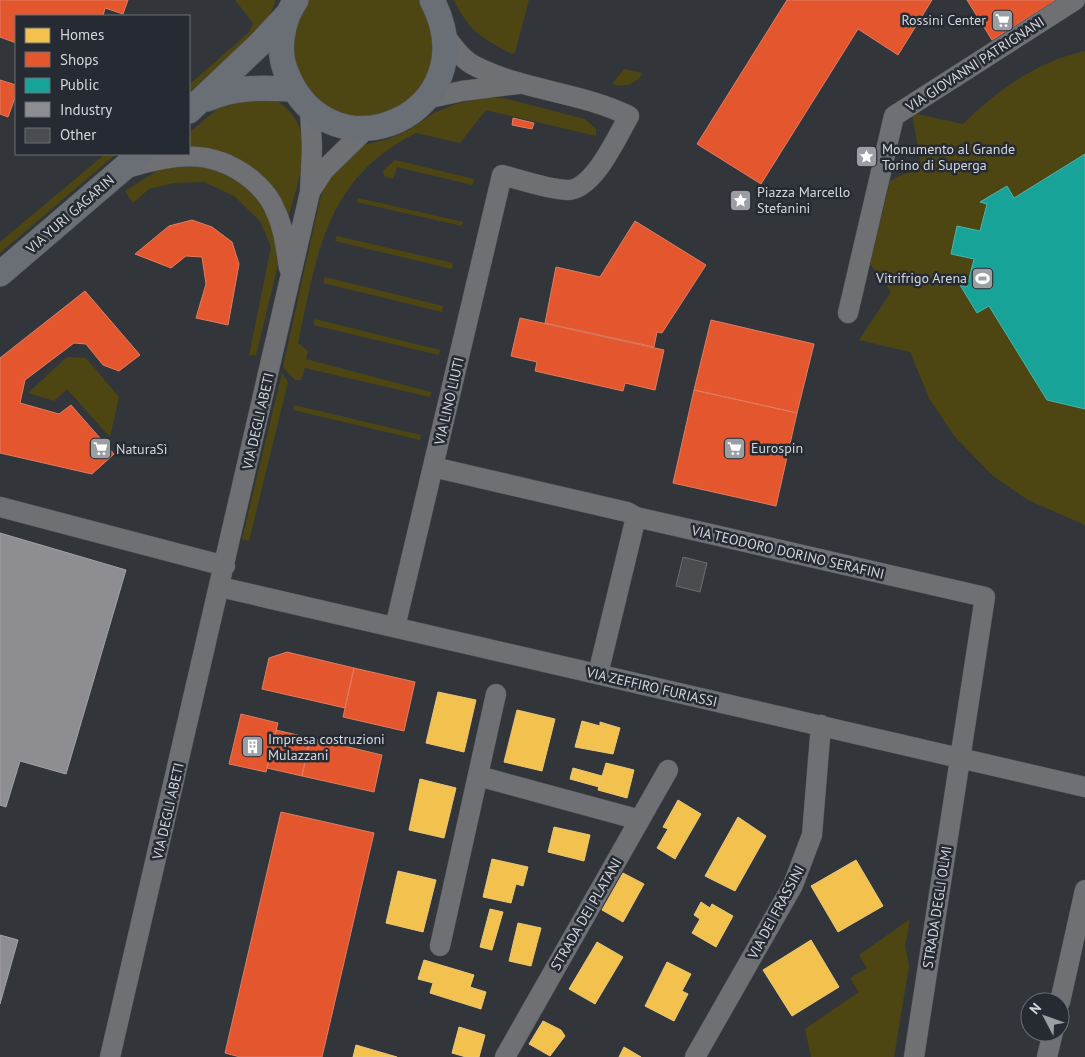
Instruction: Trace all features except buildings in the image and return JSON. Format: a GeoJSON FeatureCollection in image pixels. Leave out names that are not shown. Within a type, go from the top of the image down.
{"type":"FeatureCollection","features":[{"type":"Feature","properties":{"kind":"main road"},"geometry":{"type":"LineString","coordinates":[[292,7],[281,39],[283,65],[292,89],[310,110],[337,124],[366,129],[389,124],[409,115],[426,99],[438,80],[445,59],[445,36],[440,17],[432,0]]}},
{"type":"Feature","properties":{"kind":"main road"},"geometry":{"type":"LineString","coordinates":[[193,107],[260,44],[292,7]]}},
{"type":"Feature","properties":{"kind":"main road"},"geometry":{"type":"LineString","coordinates":[[193,107],[226,90],[248,87],[292,89]]}},
{"type":"Feature","properties":{"kind":"main road","name":"VIA YURI GAGARIN"},"geometry":{"type":"LineString","coordinates":[[0,274],[139,155]]}},
{"type":"Feature","properties":{"kind":"street","name":"VIA GIOVANNI PATRIGNANI"},"geometry":{"type":"LineString","coordinates":[[848,313],[894,116],[1075,0]]}},
{"type":"Feature","properties":{"kind":"street"},"geometry":{"type":"LineString","coordinates":[[445,36],[460,55],[474,66],[523,84]]}},
{"type":"Feature","properties":{"kind":"street"},"geometry":{"type":"LineString","coordinates":[[426,99],[462,91],[523,84]]}},
{"type":"Feature","properties":{"kind":"street","name":"VIA LINO LIUTI"},"geometry":{"type":"LineString","coordinates":[[395,627],[502,175],[567,190],[580,188],[595,174],[630,116],[591,100],[523,84]]}},
{"type":"Feature","properties":{"kind":"street","name":"VIA DEGLI ABETI"},"geometry":{"type":"LineString","coordinates":[[110,1057],[310,192],[312,147],[310,110]]}},
{"type":"Feature","properties":{"kind":"street","name":"VIA DEGLI ABETI"},"geometry":{"type":"LineString","coordinates":[[310,192],[324,170],[366,129]]}},
{"type":"Feature","properties":{"kind":"street","name":"VIA DEGLI ABETI"},"geometry":{"type":"LineString","coordinates":[[121,170],[159,158],[187,156],[214,158],[241,172],[264,190],[276,211],[284,236],[290,277]]}},
{"type":"Feature","properties":{"kind":"street","name":"VIA TEODORO DORINO SERAFINI"},"geometry":{"type":"LineString","coordinates":[[433,467],[626,512],[636,517],[985,597],[960,758]]}},
{"type":"Feature","properties":{"kind":"street"},"geometry":{"type":"LineString","coordinates":[[0,507],[225,566]]}},
{"type":"Feature","properties":{"kind":"street"},"geometry":{"type":"LineString","coordinates":[[598,674],[636,517]]}},
{"type":"Feature","properties":{"kind":"street","name":"VIA ZEFFIRO FURIASSI"},"geometry":{"type":"LineString","coordinates":[[220,587],[1085,787]]}},
{"type":"Feature","properties":{"kind":"street"},"geometry":{"type":"LineString","coordinates":[[440,946],[496,694]]}},
{"type":"Feature","properties":{"kind":"street","name":"VIA DEI FRASSINI"},"geometry":{"type":"LineString","coordinates":[[695,1057],[793,885],[804,861],[812,835],[821,725]]}},
{"type":"Feature","properties":{"kind":"street","name":"STRADA DEGLI OLMI"},"geometry":{"type":"LineString","coordinates":[[914,1057],[960,758]]}},
{"type":"Feature","properties":{"kind":"street","name":"STRADA DEI PLATANI"},"geometry":{"type":"LineString","coordinates":[[505,1057],[668,770]]}},
{"type":"Feature","properties":{"kind":"street"},"geometry":{"type":"LineString","coordinates":[[478,776],[640,820]]}},
{"type":"Feature","properties":{"kind":"street"},"geometry":{"type":"LineString","coordinates":[[1062,992],[1085,890]]}},
{"type":"Feature","properties":{"kind":"street"},"geometry":{"type":"LineString","coordinates":[[1047,1057],[1051,1042]]}},
{"type":"Feature","properties":{"kind":"shaded area"},"geometry":{"type":"Polygon","coordinates":[[[235,0],[276,0],[267,23],[190,91],[190,84],[249,32],[253,23],[235,0]]]}},
{"type":"Feature","properties":{"kind":"shaded area"},"geometry":{"type":"Polygon","coordinates":[[[308,0],[418,0],[431,20],[435,57],[418,93],[386,115],[348,117],[317,102],[293,63],[292,40],[297,18],[308,0]]]}},
{"type":"Feature","properties":{"kind":"shaded area"},"geometry":{"type":"Polygon","coordinates":[[[454,0],[529,0],[515,52],[512,54],[477,33],[465,20],[454,0]]]}},
{"type":"Feature","properties":{"kind":"shaded area","name":"Vitrifrigo Arena"},"geometry":{"type":"Polygon","coordinates":[[[1085,51],[1085,525],[1028,500],[993,476],[955,437],[930,400],[910,352],[859,340],[891,292],[870,264],[890,181],[921,166],[912,113],[963,124],[1004,89],[1034,70],[1050,62],[1085,51]]]}},
{"type":"Feature","properties":{"kind":"shaded area"},"geometry":{"type":"Polygon","coordinates":[[[624,69],[643,73],[630,84],[622,86],[612,84],[624,69]]]}},
{"type":"Feature","properties":{"kind":"shaded area"},"geometry":{"type":"Polygon","coordinates":[[[272,98],[288,110],[297,123],[302,138],[303,154],[301,171],[287,223],[282,209],[190,151],[190,132],[223,104],[272,98]]]}},
{"type":"Feature","properties":{"kind":"shaded area"},"geometry":{"type":"Polygon","coordinates":[[[483,98],[503,98],[585,119],[596,129],[596,136],[486,110],[460,143],[416,133],[386,151],[362,172],[344,196],[330,222],[312,279],[298,343],[308,351],[306,359],[431,392],[430,397],[305,368],[301,380],[295,380],[283,367],[320,199],[327,180],[363,145],[389,139],[407,131],[436,112],[458,103],[483,98]]]}},
{"type":"Feature","properties":{"kind":"shaded area"},"geometry":{"type":"Polygon","coordinates":[[[104,155],[115,155],[0,253],[0,242],[104,155]]]}},
{"type":"Feature","properties":{"kind":"shaded area"},"geometry":{"type":"Polygon","coordinates":[[[395,160],[474,179],[472,185],[397,167],[393,179],[384,176],[383,171],[395,160]]]}},
{"type":"Feature","properties":{"kind":"shaded area"},"geometry":{"type":"Polygon","coordinates":[[[208,166],[246,184],[260,197],[276,231],[279,261],[256,355],[249,355],[271,247],[260,221],[234,196],[204,182],[173,183],[149,189],[133,203],[125,191],[163,167],[208,166]]]}},
{"type":"Feature","properties":{"kind":"shaded area"},"geometry":{"type":"Polygon","coordinates":[[[358,198],[463,222],[462,226],[356,202],[358,198]]]}},
{"type":"Feature","properties":{"kind":"shaded area"},"geometry":{"type":"Polygon","coordinates":[[[337,236],[453,263],[452,269],[335,241],[337,236]]]}},
{"type":"Feature","properties":{"kind":"shaded area"},"geometry":{"type":"Polygon","coordinates":[[[325,277],[443,306],[442,312],[323,283],[325,277]]]}},
{"type":"Feature","properties":{"kind":"shaded area"},"geometry":{"type":"Polygon","coordinates":[[[315,319],[440,350],[439,355],[313,325],[315,319]]]}},
{"type":"Feature","properties":{"kind":"shaded area"},"geometry":{"type":"Polygon","coordinates":[[[67,357],[86,358],[119,397],[110,437],[67,389],[54,401],[28,393],[67,357]]]}},
{"type":"Feature","properties":{"kind":"shaded area"},"geometry":{"type":"Polygon","coordinates":[[[282,373],[288,382],[249,541],[242,539],[282,373]]]}},
{"type":"Feature","properties":{"kind":"shaded area"},"geometry":{"type":"Polygon","coordinates":[[[294,405],[421,435],[420,440],[293,410],[294,405]]]}},
{"type":"Feature","properties":{"kind":"shaded area"},"geometry":{"type":"Polygon","coordinates":[[[910,919],[905,946],[909,966],[894,1057],[811,1057],[805,1029],[859,992],[850,978],[867,968],[859,955],[910,919]]]}},
{"type":"Feature","properties":{"kind":"place","name":"Rossini Center"},"geometry":{"type":"Point","coordinates":[1002,20]}},
{"type":"Feature","properties":{"kind":"place","name":"Monumento al Grande Torino di Superga"},"geometry":{"type":"Point","coordinates":[866,157]}},
{"type":"Feature","properties":{"kind":"place","name":"Piazza Marcello Stefanini"},"geometry":{"type":"Point","coordinates":[741,200]}},
{"type":"Feature","properties":{"kind":"place","name":"Vitrifrigo Arena"},"geometry":{"type":"Point","coordinates":[983,278]}},
{"type":"Feature","properties":{"kind":"place","name":"Eurospin"},"geometry":{"type":"Point","coordinates":[735,448]}},
{"type":"Feature","properties":{"kind":"place","name":"NaturaSì"},"geometry":{"type":"Point","coordinates":[100,449]}},
{"type":"Feature","properties":{"kind":"place","name":"Impresa costruzioni Mulazzani"},"geometry":{"type":"Point","coordinates":[252,747]}}]}
